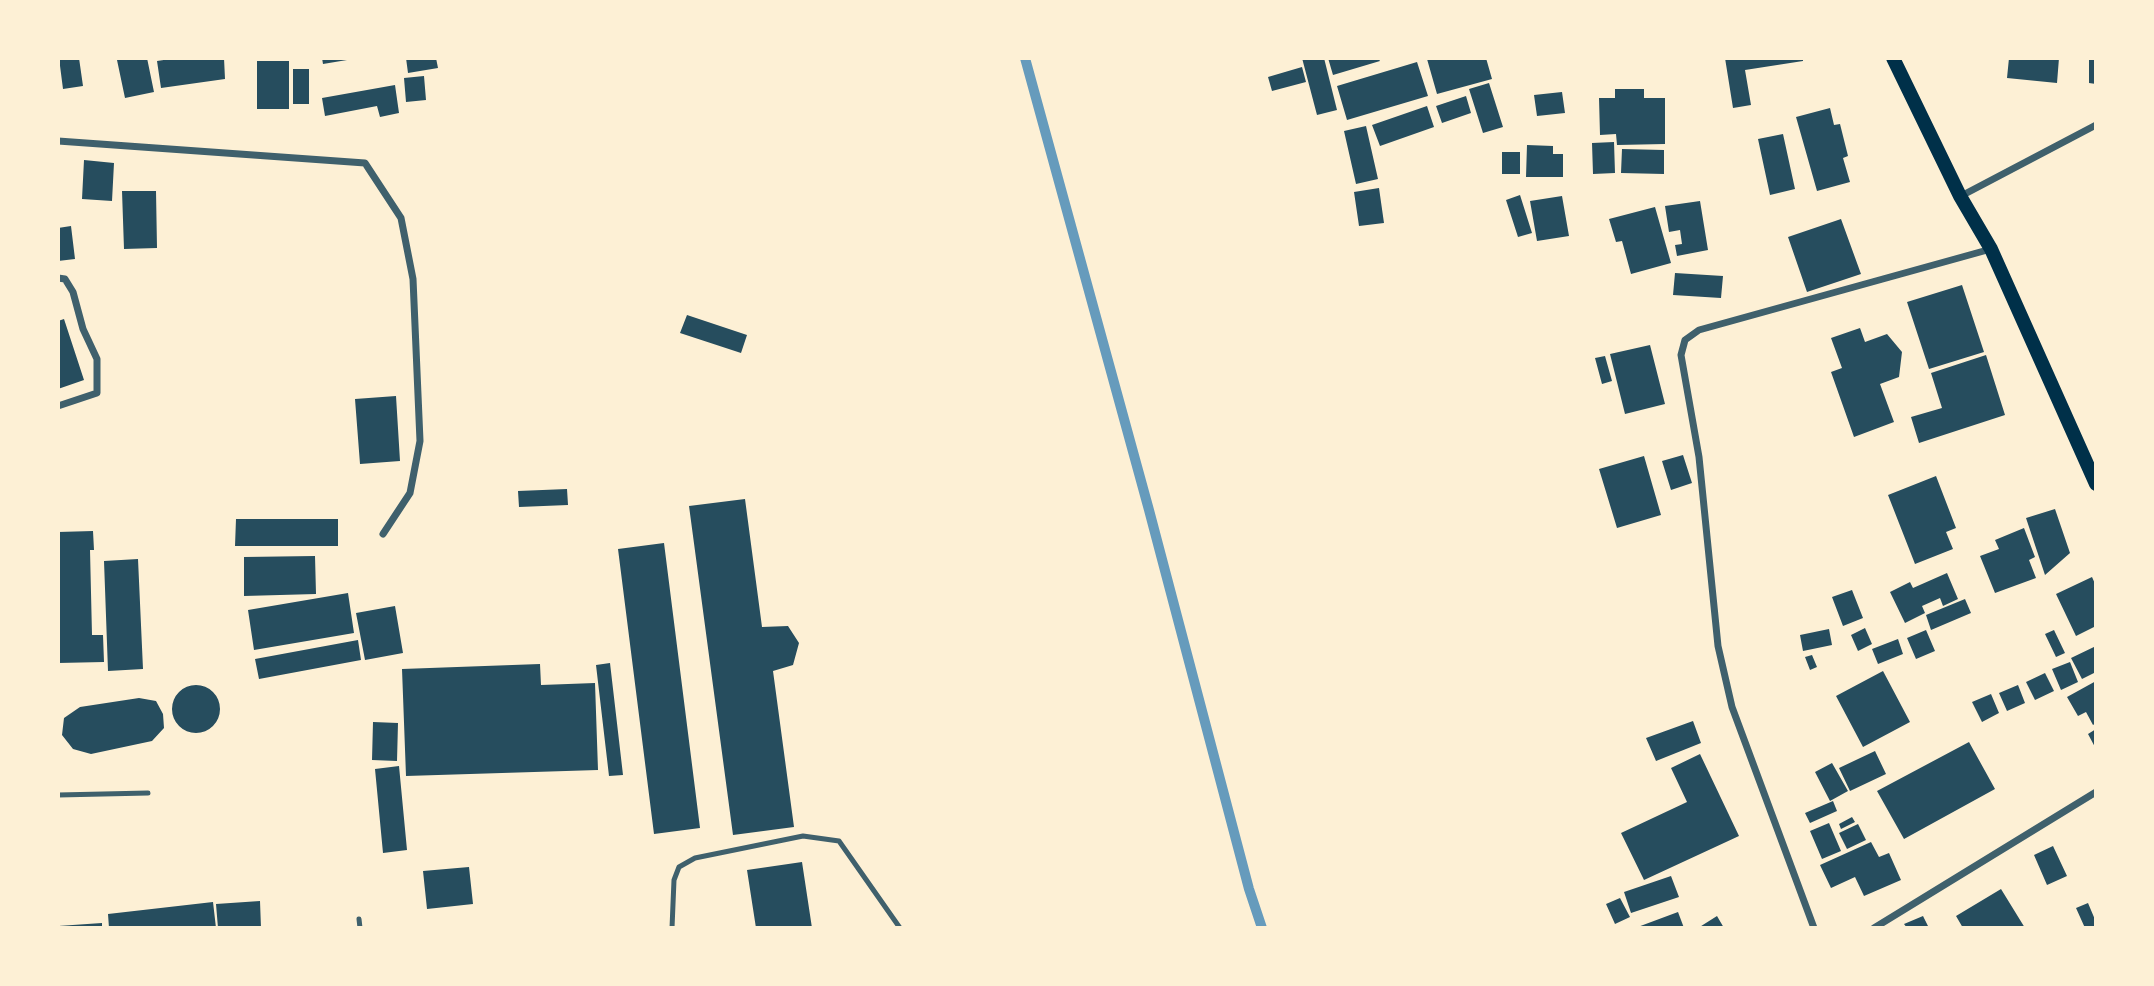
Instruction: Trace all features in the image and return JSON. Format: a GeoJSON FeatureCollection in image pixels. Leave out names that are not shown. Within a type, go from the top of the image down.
{"type":"FeatureCollection","features":[{"type":"Feature","properties":{"kind":"main road"},"geometry":{"type":"LineString","coordinates":[[1893,58],[1960,197],[1991,249],[2096,484]]}},
{"type":"Feature","properties":{"kind":"street"},"geometry":{"type":"LineString","coordinates":[[1960,197],[2096,125]]}},
{"type":"Feature","properties":{"kind":"street"},"geometry":{"type":"LineString","coordinates":[[58,141],[365,163],[401,218],[413,279],[420,441],[410,493],[383,534]]}},
{"type":"Feature","properties":{"kind":"street"},"geometry":{"type":"LineString","coordinates":[[1814,928],[1732,707],[1718,646],[1699,457],[1681,355],[1685,340],[1699,330],[1991,249]]}},
{"type":"Feature","properties":{"kind":"street"},"geometry":{"type":"LineString","coordinates":[[58,278],[65,279],[74,292],[83,329],[97,359],[97,393],[58,407]]}},
{"type":"Feature","properties":{"kind":"street"},"geometry":{"type":"LineString","coordinates":[[1874,928],[2096,792]]}},
{"type":"Feature","properties":{"kind":"lane"},"geometry":{"type":"LineString","coordinates":[[58,795],[148,793]]}},
{"type":"Feature","properties":{"kind":"lane"},"geometry":{"type":"LineString","coordinates":[[673,928],[674,880],[680,867],[695,858],[803,836],[839,841],[900,928]]}},
{"type":"Feature","properties":{"kind":"lane"},"geometry":{"type":"LineString","coordinates":[[359,919],[360,928]]}},
{"type":"Feature","properties":{"kind":"building"},"geometry":{"type":"Polygon","coordinates":[[[59,58],[79,58],[83,86],[63,89],[59,58]]]}},
{"type":"Feature","properties":{"kind":"building"},"geometry":{"type":"Polygon","coordinates":[[[147,58],[154,92],[125,98],[117,60],[147,58]]]}},
{"type":"Feature","properties":{"kind":"building"},"geometry":{"type":"Polygon","coordinates":[[[177,58],[224,58],[225,79],[161,88],[157,61],[177,58]]]}},
{"type":"Feature","properties":{"kind":"building"},"geometry":{"type":"Polygon","coordinates":[[[322,58],[353,58],[353,59],[323,64],[322,58]]]}},
{"type":"Feature","properties":{"kind":"building"},"geometry":{"type":"Polygon","coordinates":[[[406,58],[436,58],[438,68],[408,73],[406,58]]]}},
{"type":"Feature","properties":{"kind":"building"},"geometry":{"type":"Polygon","coordinates":[[[1302,58],[1324,58],[1337,110],[1317,115],[1302,58]]]}},
{"type":"Feature","properties":{"kind":"building"},"geometry":{"type":"Polygon","coordinates":[[[1328,58],[1378,58],[1380,61],[1333,75],[1328,58]]]}},
{"type":"Feature","properties":{"kind":"building"},"geometry":{"type":"Polygon","coordinates":[[[1486,58],[1492,79],[1437,94],[1427,59],[1486,58]]]}},
{"type":"Feature","properties":{"kind":"building"},"geometry":{"type":"Polygon","coordinates":[[[1725,58],[1803,58],[1803,61],[1745,70],[1751,105],[1733,108],[1725,58]]]}},
{"type":"Feature","properties":{"kind":"building"},"geometry":{"type":"Polygon","coordinates":[[[2009,58],[2059,58],[2057,83],[2007,78],[2009,58]]]}},
{"type":"Feature","properties":{"kind":"building"},"geometry":{"type":"Polygon","coordinates":[[[2089,60],[2096,60],[2096,84],[2089,83],[2089,60]]]}},
{"type":"Feature","properties":{"kind":"building"},"geometry":{"type":"Polygon","coordinates":[[[257,61],[289,61],[289,109],[257,109],[257,61]]]}},
{"type":"Feature","properties":{"kind":"building"},"geometry":{"type":"Polygon","coordinates":[[[1417,62],[1428,96],[1347,120],[1337,86],[1417,62]]]}},
{"type":"Feature","properties":{"kind":"building"},"geometry":{"type":"Polygon","coordinates":[[[1302,67],[1306,82],[1272,91],[1268,77],[1302,67]]]}},
{"type":"Feature","properties":{"kind":"building"},"geometry":{"type":"Polygon","coordinates":[[[293,69],[309,69],[309,104],[293,104],[293,69]]]}},
{"type":"Feature","properties":{"kind":"building"},"geometry":{"type":"Polygon","coordinates":[[[424,76],[426,100],[406,102],[404,78],[424,76]]]}},
{"type":"Feature","properties":{"kind":"building"},"geometry":{"type":"Polygon","coordinates":[[[1489,83],[1503,127],[1483,133],[1469,89],[1489,83]]]}},
{"type":"Feature","properties":{"kind":"building"},"geometry":{"type":"Polygon","coordinates":[[[395,85],[399,113],[380,117],[377,106],[325,116],[322,98],[395,85]]]}},
{"type":"Feature","properties":{"kind":"building"},"geometry":{"type":"Polygon","coordinates":[[[1615,89],[1644,89],[1644,98],[1665,98],[1665,144],[1617,145],[1616,134],[1600,135],[1599,98],[1615,98],[1615,89]]]}},
{"type":"Feature","properties":{"kind":"building"},"geometry":{"type":"Polygon","coordinates":[[[1562,92],[1565,113],[1537,116],[1534,95],[1562,92]]]}},
{"type":"Feature","properties":{"kind":"building"},"geometry":{"type":"Polygon","coordinates":[[[1466,96],[1471,113],[1442,123],[1436,106],[1466,96]]]}},
{"type":"Feature","properties":{"kind":"building"},"geometry":{"type":"Polygon","coordinates":[[[1427,106],[1434,127],[1380,146],[1372,125],[1427,106]]]}},
{"type":"Feature","properties":{"kind":"building"},"geometry":{"type":"Polygon","coordinates":[[[1830,108],[1834,125],[1840,124],[1848,156],[1843,158],[1850,182],[1817,191],[1796,117],[1830,108]]]}},
{"type":"Feature","properties":{"kind":"building"},"geometry":{"type":"Polygon","coordinates":[[[1366,126],[1378,179],[1356,184],[1344,131],[1366,126]]]}},
{"type":"Feature","properties":{"kind":"building"},"geometry":{"type":"Polygon","coordinates":[[[1783,134],[1795,189],[1770,195],[1758,139],[1783,134]]]}},
{"type":"Feature","properties":{"kind":"building"},"geometry":{"type":"Polygon","coordinates":[[[1614,142],[1615,173],[1593,174],[1592,143],[1614,142]]]}},
{"type":"Feature","properties":{"kind":"building"},"geometry":{"type":"Polygon","coordinates":[[[1527,145],[1553,146],[1553,154],[1563,154],[1563,177],[1526,177],[1527,145]]]}},
{"type":"Feature","properties":{"kind":"building"},"geometry":{"type":"Polygon","coordinates":[[[1622,149],[1664,150],[1664,174],[1621,173],[1622,149]]]}},
{"type":"Feature","properties":{"kind":"building"},"geometry":{"type":"Polygon","coordinates":[[[1502,152],[1520,152],[1520,174],[1502,174],[1502,152]]]}},
{"type":"Feature","properties":{"kind":"building"},"geometry":{"type":"Polygon","coordinates":[[[84,160],[114,163],[112,201],[82,199],[84,160]]]}},
{"type":"Feature","properties":{"kind":"building"},"geometry":{"type":"Polygon","coordinates":[[[1379,188],[1384,223],[1359,226],[1354,192],[1379,188]]]}},
{"type":"Feature","properties":{"kind":"building"},"geometry":{"type":"Polygon","coordinates":[[[122,191],[156,191],[157,248],[124,249],[122,191]]]}},
{"type":"Feature","properties":{"kind":"building"},"geometry":{"type":"Polygon","coordinates":[[[1520,195],[1532,233],[1518,237],[1506,200],[1520,195]]]}},
{"type":"Feature","properties":{"kind":"building"},"geometry":{"type":"Polygon","coordinates":[[[1562,196],[1569,236],[1537,241],[1530,201],[1562,196]]]}},
{"type":"Feature","properties":{"kind":"building"},"geometry":{"type":"Polygon","coordinates":[[[1700,201],[1708,250],[1677,256],[1675,245],[1682,244],[1680,230],[1669,232],[1665,206],[1700,201]]]}},
{"type":"Feature","properties":{"kind":"building"},"geometry":{"type":"Polygon","coordinates":[[[1655,207],[1671,263],[1631,274],[1622,241],[1616,242],[1609,219],[1655,207]]]}},
{"type":"Feature","properties":{"kind":"building"},"geometry":{"type":"Polygon","coordinates":[[[1841,219],[1861,274],[1807,292],[1788,237],[1841,219]]]}},
{"type":"Feature","properties":{"kind":"building"},"geometry":{"type":"Polygon","coordinates":[[[71,226],[75,259],[58,261],[58,228],[71,226]]]}},
{"type":"Feature","properties":{"kind":"building"},"geometry":{"type":"Polygon","coordinates":[[[1675,273],[1723,276],[1721,298],[1673,295],[1675,273]]]}},
{"type":"Feature","properties":{"kind":"building"},"geometry":{"type":"Polygon","coordinates":[[[1962,285],[1984,352],[1929,369],[1907,302],[1962,285]]]}},
{"type":"Feature","properties":{"kind":"building"},"geometry":{"type":"Polygon","coordinates":[[[687,315],[747,335],[741,353],[680,333],[687,315]]]}},
{"type":"Feature","properties":{"kind":"building"},"geometry":{"type":"Polygon","coordinates":[[[64,319],[84,380],[58,389],[58,321],[64,319]]]}},
{"type":"Feature","properties":{"kind":"building"},"geometry":{"type":"Polygon","coordinates":[[[1860,328],[1865,342],[1887,334],[1902,352],[1899,377],[1880,384],[1894,422],[1854,437],[1831,372],[1842,368],[1831,338],[1860,328]]]}},
{"type":"Feature","properties":{"kind":"building"},"geometry":{"type":"Polygon","coordinates":[[[1650,345],[1665,404],[1625,414],[1610,354],[1650,345]]]}},
{"type":"Feature","properties":{"kind":"building"},"geometry":{"type":"Polygon","coordinates":[[[1986,355],[2005,415],[1919,443],[1911,417],[1942,408],[1931,373],[1986,355]]]}},
{"type":"Feature","properties":{"kind":"building"},"geometry":{"type":"Polygon","coordinates":[[[1605,356],[1612,381],[1602,384],[1595,358],[1605,356]]]}},
{"type":"Feature","properties":{"kind":"building"},"geometry":{"type":"Polygon","coordinates":[[[396,396],[400,461],[360,464],[355,399],[396,396]]]}},
{"type":"Feature","properties":{"kind":"building"},"geometry":{"type":"Polygon","coordinates":[[[1683,455],[1692,483],[1671,490],[1662,461],[1683,455]]]}},
{"type":"Feature","properties":{"kind":"building"},"geometry":{"type":"Polygon","coordinates":[[[1644,456],[1661,515],[1617,528],[1599,469],[1644,456]]]}},
{"type":"Feature","properties":{"kind":"building"},"geometry":{"type":"Polygon","coordinates":[[[1936,476],[1956,528],[1946,532],[1953,549],[1915,564],[1888,495],[1936,476]]]}},
{"type":"Feature","properties":{"kind":"building"},"geometry":{"type":"Polygon","coordinates":[[[567,489],[568,505],[519,507],[518,491],[567,489]]]}},
{"type":"Feature","properties":{"kind":"building"},"geometry":{"type":"Polygon","coordinates":[[[745,499],[762,627],[788,626],[799,643],[793,665],[773,671],[794,827],[733,835],[689,506],[745,499]]]}},
{"type":"Feature","properties":{"kind":"building"},"geometry":{"type":"Polygon","coordinates":[[[2055,509],[2070,553],[2045,575],[2026,518],[2055,509]]]}},
{"type":"Feature","properties":{"kind":"building"},"geometry":{"type":"Polygon","coordinates":[[[236,519],[338,519],[338,546],[235,546],[236,519]]]}},
{"type":"Feature","properties":{"kind":"building"},"geometry":{"type":"Polygon","coordinates":[[[2024,528],[2035,557],[2029,560],[2036,578],[1995,593],[1980,556],[1999,549],[1995,540],[2024,528]]]}},
{"type":"Feature","properties":{"kind":"building"},"geometry":{"type":"Polygon","coordinates":[[[93,531],[94,550],[90,550],[92,635],[103,635],[104,662],[58,663],[58,532],[93,531]]]}},
{"type":"Feature","properties":{"kind":"building"},"geometry":{"type":"Polygon","coordinates":[[[664,543],[700,828],[654,834],[618,549],[664,543]]]}},
{"type":"Feature","properties":{"kind":"building"},"geometry":{"type":"Polygon","coordinates":[[[315,556],[316,594],[244,596],[244,557],[315,556]]]}},
{"type":"Feature","properties":{"kind":"building"},"geometry":{"type":"Polygon","coordinates":[[[138,559],[143,669],[108,671],[104,561],[138,559]]]}},
{"type":"Feature","properties":{"kind":"building"},"geometry":{"type":"Polygon","coordinates":[[[1947,573],[1958,599],[1943,606],[1940,598],[1922,606],[1925,613],[1905,623],[1890,592],[1910,582],[1913,588],[1947,573]]]}},
{"type":"Feature","properties":{"kind":"building"},"geometry":{"type":"Polygon","coordinates":[[[2092,577],[2096,586],[2096,626],[2076,636],[2056,594],[2092,577]]]}},
{"type":"Feature","properties":{"kind":"building"},"geometry":{"type":"Polygon","coordinates":[[[1852,590],[1863,618],[1843,626],[1832,597],[1852,590]]]}},
{"type":"Feature","properties":{"kind":"building"},"geometry":{"type":"Polygon","coordinates":[[[348,593],[354,633],[254,650],[248,610],[348,593]]]}},
{"type":"Feature","properties":{"kind":"building"},"geometry":{"type":"Polygon","coordinates":[[[1965,599],[1971,613],[1931,630],[1926,615],[1965,599]]]}},
{"type":"Feature","properties":{"kind":"building"},"geometry":{"type":"Polygon","coordinates":[[[395,606],[403,653],[365,660],[356,613],[395,606]]]}},
{"type":"Feature","properties":{"kind":"building"},"geometry":{"type":"Polygon","coordinates":[[[1865,628],[1872,644],[1858,651],[1851,635],[1865,628]]]}},
{"type":"Feature","properties":{"kind":"building"},"geometry":{"type":"Polygon","coordinates":[[[1829,629],[1832,645],[1803,651],[1800,635],[1829,629]]]}},
{"type":"Feature","properties":{"kind":"building"},"geometry":{"type":"Polygon","coordinates":[[[1926,630],[1935,651],[1916,659],[1907,638],[1926,630]]]}},
{"type":"Feature","properties":{"kind":"building"},"geometry":{"type":"Polygon","coordinates":[[[2054,630],[2065,653],[2056,657],[2045,634],[2054,630]]]}},
{"type":"Feature","properties":{"kind":"building"},"geometry":{"type":"Polygon","coordinates":[[[1898,639],[1903,654],[1878,664],[1872,649],[1898,639]]]}},
{"type":"Feature","properties":{"kind":"building"},"geometry":{"type":"Polygon","coordinates":[[[358,640],[361,660],[259,679],[255,659],[358,640]]]}},
{"type":"Feature","properties":{"kind":"building"},"geometry":{"type":"Polygon","coordinates":[[[2096,646],[2096,672],[2082,679],[2071,658],[2096,646]]]}},
{"type":"Feature","properties":{"kind":"building"},"geometry":{"type":"Polygon","coordinates":[[[1812,655],[1817,667],[1810,670],[1805,657],[1812,655]]]}},
{"type":"Feature","properties":{"kind":"building"},"geometry":{"type":"Polygon","coordinates":[[[2070,662],[2078,682],[2061,690],[2052,669],[2070,662]]]}},
{"type":"Feature","properties":{"kind":"building"},"geometry":{"type":"Polygon","coordinates":[[[610,663],[623,775],[609,776],[596,665],[610,663]]]}},
{"type":"Feature","properties":{"kind":"building"},"geometry":{"type":"Polygon","coordinates":[[[540,664],[541,685],[595,683],[598,770],[406,776],[402,669],[540,664]]]}},
{"type":"Feature","properties":{"kind":"building"},"geometry":{"type":"Polygon","coordinates":[[[1883,671],[1910,722],[1863,747],[1836,696],[1883,671]]]}},
{"type":"Feature","properties":{"kind":"building"},"geometry":{"type":"Polygon","coordinates":[[[2045,673],[2054,691],[2035,700],[2026,682],[2045,673]]]}},
{"type":"Feature","properties":{"kind":"building"},"geometry":{"type":"Polygon","coordinates":[[[2096,681],[2096,723],[2093,725],[2086,712],[2078,716],[2067,697],[2096,681]]]}},
{"type":"Feature","properties":{"kind":"building"},"geometry":{"type":"Polygon","coordinates":[[[196,685],[213,692],[220,709],[213,726],[196,733],[179,726],[172,709],[179,692],[196,685]]]}},
{"type":"Feature","properties":{"kind":"building"},"geometry":{"type":"Polygon","coordinates":[[[2018,685],[2025,703],[2007,711],[1999,693],[2018,685]]]}},
{"type":"Feature","properties":{"kind":"building"},"geometry":{"type":"Polygon","coordinates":[[[1991,694],[1999,713],[1982,722],[1972,702],[1991,694]]]}},
{"type":"Feature","properties":{"kind":"building"},"geometry":{"type":"Polygon","coordinates":[[[139,698],[156,701],[163,714],[164,728],[152,741],[91,754],[73,749],[62,735],[64,718],[80,707],[139,698]]]}},
{"type":"Feature","properties":{"kind":"building"},"geometry":{"type":"Polygon","coordinates":[[[1693,721],[1701,743],[1656,761],[1646,738],[1693,721]]]}},
{"type":"Feature","properties":{"kind":"building"},"geometry":{"type":"Polygon","coordinates":[[[373,722],[398,723],[397,761],[372,760],[373,722]]]}},
{"type":"Feature","properties":{"kind":"building"},"geometry":{"type":"Polygon","coordinates":[[[2096,729],[2096,749],[2088,734],[2096,729]]]}},
{"type":"Feature","properties":{"kind":"building"},"geometry":{"type":"Polygon","coordinates":[[[1969,742],[1995,789],[1904,839],[1877,791],[1969,742]]]}},
{"type":"Feature","properties":{"kind":"building"},"geometry":{"type":"Polygon","coordinates":[[[1875,751],[1886,774],[1850,791],[1839,768],[1875,751]]]}},
{"type":"Feature","properties":{"kind":"building"},"geometry":{"type":"Polygon","coordinates":[[[1700,754],[1739,836],[1644,880],[1621,833],[1687,802],[1671,768],[1700,754]]]}},
{"type":"Feature","properties":{"kind":"building"},"geometry":{"type":"Polygon","coordinates":[[[1832,763],[1848,791],[1830,801],[1815,772],[1832,763]]]}},
{"type":"Feature","properties":{"kind":"building"},"geometry":{"type":"Polygon","coordinates":[[[399,766],[407,850],[383,853],[375,769],[399,766]]]}},
{"type":"Feature","properties":{"kind":"building"},"geometry":{"type":"Polygon","coordinates":[[[1833,801],[1837,811],[1810,823],[1805,813],[1833,801]]]}},
{"type":"Feature","properties":{"kind":"building"},"geometry":{"type":"Polygon","coordinates":[[[1852,817],[1855,822],[1841,829],[1839,824],[1852,817]]]}},
{"type":"Feature","properties":{"kind":"building"},"geometry":{"type":"Polygon","coordinates":[[[1829,823],[1841,851],[1822,859],[1810,831],[1829,823]]]}},
{"type":"Feature","properties":{"kind":"building"},"geometry":{"type":"Polygon","coordinates":[[[1858,824],[1866,840],[1847,849],[1839,833],[1858,824]]]}},
{"type":"Feature","properties":{"kind":"building"},"geometry":{"type":"Polygon","coordinates":[[[1871,842],[1879,857],[1889,853],[1901,880],[1864,896],[1855,877],[1831,888],[1820,865],[1871,842]]]}},
{"type":"Feature","properties":{"kind":"building"},"geometry":{"type":"Polygon","coordinates":[[[2053,846],[2067,876],[2047,885],[2034,855],[2053,846]]]}},
{"type":"Feature","properties":{"kind":"building"},"geometry":{"type":"Polygon","coordinates":[[[802,862],[812,928],[756,928],[747,870],[802,862]]]}},
{"type":"Feature","properties":{"kind":"building"},"geometry":{"type":"Polygon","coordinates":[[[469,867],[473,904],[427,909],[423,871],[469,867]]]}},
{"type":"Feature","properties":{"kind":"building"},"geometry":{"type":"Polygon","coordinates":[[[1671,876],[1679,897],[1631,913],[1624,892],[1671,876]]]}},
{"type":"Feature","properties":{"kind":"building"},"geometry":{"type":"Polygon","coordinates":[[[2001,889],[2025,928],[1963,928],[1956,916],[2001,889]]]}},
{"type":"Feature","properties":{"kind":"building"},"geometry":{"type":"Polygon","coordinates":[[[1620,898],[1630,917],[1615,924],[1606,904],[1620,898]]]}},
{"type":"Feature","properties":{"kind":"building"},"geometry":{"type":"Polygon","coordinates":[[[260,901],[261,928],[218,928],[216,904],[260,901]]]}},
{"type":"Feature","properties":{"kind":"building"},"geometry":{"type":"Polygon","coordinates":[[[213,902],[216,928],[109,928],[108,914],[213,902]]]}},
{"type":"Feature","properties":{"kind":"building"},"geometry":{"type":"Polygon","coordinates":[[[2088,903],[2096,922],[2096,927],[2093,928],[2085,928],[2076,908],[2088,903]]]}},
{"type":"Feature","properties":{"kind":"building"},"geometry":{"type":"Polygon","coordinates":[[[1678,912],[1684,928],[1635,928],[1678,912]]]}},
{"type":"Feature","properties":{"kind":"building"},"geometry":{"type":"Polygon","coordinates":[[[1717,916],[1724,928],[1698,928],[1717,916]]]}},
{"type":"Feature","properties":{"kind":"building"},"geometry":{"type":"Polygon","coordinates":[[[1923,916],[1929,928],[1907,928],[1904,924],[1923,916]]]}},
{"type":"Feature","properties":{"kind":"building"},"geometry":{"type":"Polygon","coordinates":[[[102,923],[102,928],[58,928],[58,926],[102,923]]]}},
{"type":"Feature","properties":{"kind":"waterway"},"geometry":{"type":"LineString","coordinates":[[1025,58],[1249,889],[1262,928]]}}]}
